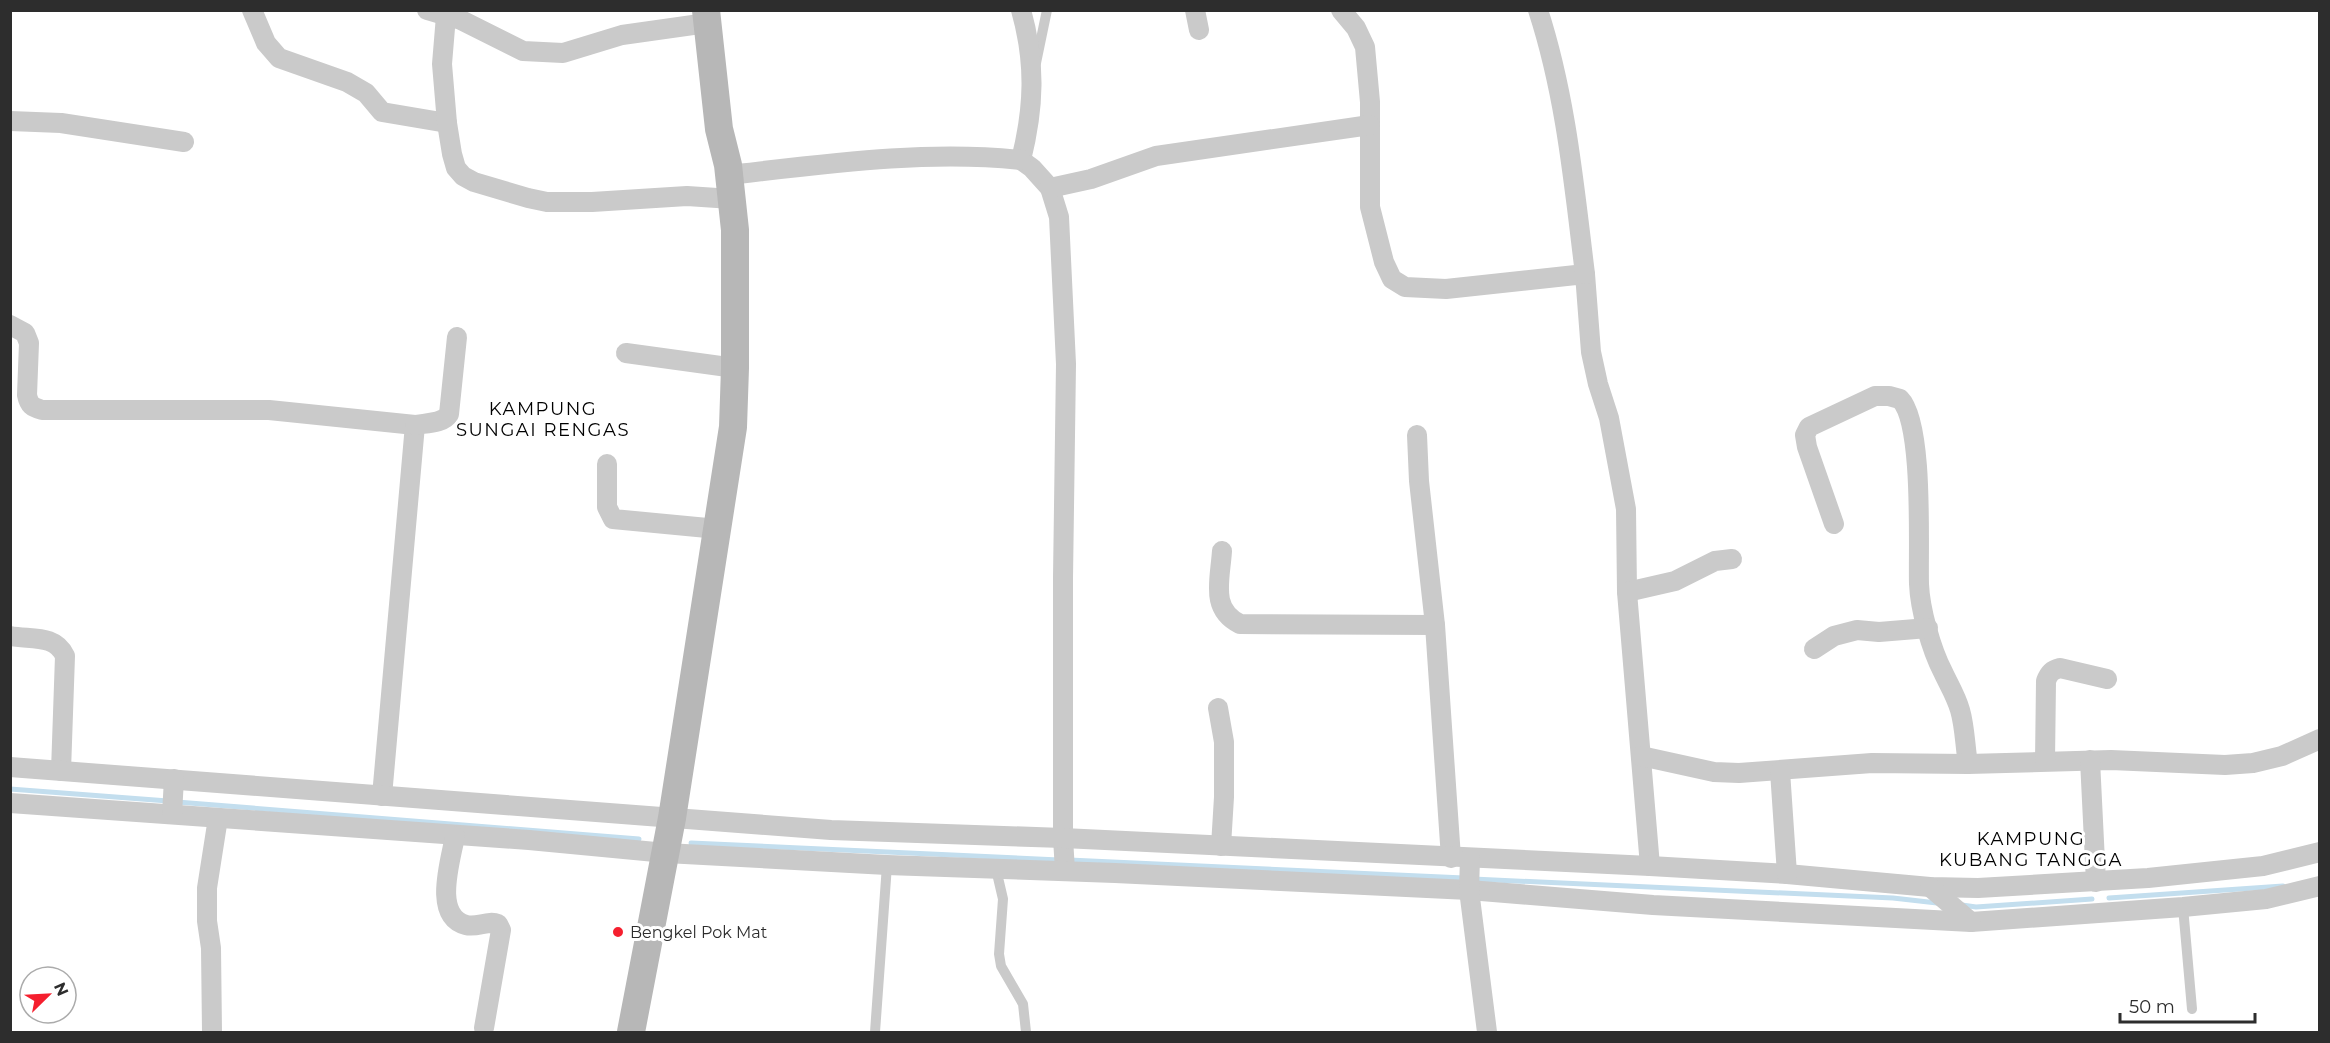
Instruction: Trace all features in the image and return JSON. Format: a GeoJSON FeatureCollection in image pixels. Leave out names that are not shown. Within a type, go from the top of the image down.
{"type":"FeatureCollection","features":[{"type":"Feature","properties":{"kind":"street"},"geometry":{"type":"LineString","coordinates":[[252,10],[266,43],[279,58],[347,82],[366,93],[382,112],[447,123]]}},
{"type":"Feature","properties":{"kind":"street"},"geometry":{"type":"LineString","coordinates":[[1021,160],[1027,137],[1034,78],[1022,10]]}},
{"type":"Feature","properties":{"kind":"street"},"geometry":{"type":"LineString","coordinates":[[1196,10],[1199,30]]}},
{"type":"Feature","properties":{"kind":"street"},"geometry":{"type":"LineString","coordinates":[[1341,10],[1356,28],[1365,47],[1370,125],[1370,207],[1384,262],[1392,279],[1405,287],[1446,289],[1585,274]]}},
{"type":"Feature","properties":{"kind":"street"},"geometry":{"type":"LineString","coordinates":[[1539,10],[1563,107],[1575,184],[1591,352],[1609,418],[1626,509],[1627,592],[1650,866]]}},
{"type":"Feature","properties":{"kind":"street"},"geometry":{"type":"LineString","coordinates":[[631,1032],[672,818],[733,427],[735,230],[730,180],[719,129],[711,15],[622,35],[563,52],[523,51],[461,20],[437,13],[447,123],[456,168],[463,176],[474,182],[528,198],[547,202],[592,202],[687,196],[730,180],[871,160],[987,157],[1021,160],[1032,168],[1050,188],[1059,217],[1066,364],[1063,578],[1064,855]]}},
{"type":"Feature","properties":{"kind":"street"},"geometry":{"type":"LineString","coordinates":[[10,121],[61,123],[184,142]]}},
{"type":"Feature","properties":{"kind":"street"},"geometry":{"type":"LineString","coordinates":[[1050,188],[1091,179],[1156,156],[1370,125]]}},
{"type":"Feature","properties":{"kind":"street"},"geometry":{"type":"LineString","coordinates":[[10,325],[25,333],[29,343],[28,402],[33,407],[42,410],[269,410],[415,425],[441,420],[448,414],[457,337]]}},
{"type":"Feature","properties":{"kind":"street"},"geometry":{"type":"LineString","coordinates":[[626,353],[735,368]]}},
{"type":"Feature","properties":{"kind":"street"},"geometry":{"type":"LineString","coordinates":[[1834,524],[1807,447],[1805,435],[1809,427],[1875,396],[1900,399],[1910,415],[1915,451],[1920,512],[1919,586],[1928,628],[1941,670],[1960,710],[1968,764]]}},
{"type":"Feature","properties":{"kind":"street"},"geometry":{"type":"LineString","coordinates":[[382,796],[415,425]]}},
{"type":"Feature","properties":{"kind":"street"},"geometry":{"type":"LineString","coordinates":[[1417,435],[1419,481],[1435,625],[1487,1032]]}},
{"type":"Feature","properties":{"kind":"street"},"geometry":{"type":"LineString","coordinates":[[607,464],[607,507],[614,519],[718,529]]}},
{"type":"Feature","properties":{"kind":"street"},"geometry":{"type":"LineString","coordinates":[[1222,551],[1219,601],[1229,619],[1240,624],[1435,625]]}},
{"type":"Feature","properties":{"kind":"street"},"geometry":{"type":"LineString","coordinates":[[1627,592],[1675,581],[1715,561],[1732,559]]}},
{"type":"Feature","properties":{"kind":"street"},"geometry":{"type":"LineString","coordinates":[[1814,649],[1834,636],[1857,630],[1879,632],[1928,628]]}},
{"type":"Feature","properties":{"kind":"street"},"geometry":{"type":"LineString","coordinates":[[10,636],[53,641],[62,649],[65,656],[62,771]]}},
{"type":"Feature","properties":{"kind":"street"},"geometry":{"type":"LineString","coordinates":[[2045,761],[2048,674],[2060,668],[2107,679]]}},
{"type":"Feature","properties":{"kind":"street"},"geometry":{"type":"LineString","coordinates":[[1218,708],[1224,742],[1221,846]]}},
{"type":"Feature","properties":{"kind":"street"},"geometry":{"type":"LineString","coordinates":[[1641,756],[1714,772],[1780,771],[1872,763],[1968,764],[2090,760],[2225,765],[2253,763],[2282,756],[2319,739]]}},
{"type":"Feature","properties":{"kind":"street"},"geometry":{"type":"LineString","coordinates":[[2090,760],[2096,882]]}},
{"type":"Feature","properties":{"kind":"street"},"geometry":{"type":"LineString","coordinates":[[10,767],[174,782],[831,830],[1064,855],[1466,871],[1650,866],[1787,874],[1934,890],[2096,882],[2263,866],[2319,852]]}},
{"type":"Feature","properties":{"kind":"street"},"geometry":{"type":"LineString","coordinates":[[1780,771],[1787,874]]}},
{"type":"Feature","properties":{"kind":"street"},"geometry":{"type":"LineString","coordinates":[[172,812],[174,782]]}},
{"type":"Feature","properties":{"kind":"street"},"geometry":{"type":"LineString","coordinates":[[10,803],[172,812],[218,818],[666,853],[887,865],[996,868],[1064,855],[1221,846],[1466,871],[1653,905],[1971,922],[2183,908],[2266,899],[2319,886]]}},
{"type":"Feature","properties":{"kind":"street"},"geometry":{"type":"LineString","coordinates":[[212,1032],[211,948],[207,921],[207,888],[218,818]]}},
{"type":"Feature","properties":{"kind":"street"},"geometry":{"type":"LineString","coordinates":[[455,836],[445,896],[448,910],[456,920],[467,925],[493,922],[498,924],[501,930],[484,1028]]}},
{"type":"Feature","properties":{"kind":"street"},"geometry":{"type":"LineString","coordinates":[[1934,890],[1971,922]]}},
{"type":"Feature","properties":{"kind":"lane"},"geometry":{"type":"LineString","coordinates":[[1034,78],[1047,10]]}},
{"type":"Feature","properties":{"kind":"lane"},"geometry":{"type":"LineString","coordinates":[[874,1032],[887,865]]}},
{"type":"Feature","properties":{"kind":"lane"},"geometry":{"type":"LineString","coordinates":[[996,868],[1003,899],[999,954],[1001,966],[1023,1004],[1026,1032]]}},
{"type":"Feature","properties":{"kind":"lane"},"geometry":{"type":"LineString","coordinates":[[2183,908],[2192,1009]]}},
{"type":"Feature","properties":{"kind":"waterway"},"geometry":{"type":"LineString","coordinates":[[10,789],[168,801]]}},
{"type":"Feature","properties":{"kind":"waterway"},"geometry":{"type":"LineString","coordinates":[[177,802],[639,839]]}},
{"type":"Feature","properties":{"kind":"waterway"},"geometry":{"type":"LineString","coordinates":[[691,843],[1059,860]]}},
{"type":"Feature","properties":{"kind":"waterway"},"geometry":{"type":"LineString","coordinates":[[1069,860],[1464,878]]}},
{"type":"Feature","properties":{"kind":"waterway"},"geometry":{"type":"LineString","coordinates":[[1473,879],[1893,898],[1937,903]]}},
{"type":"Feature","properties":{"kind":"waterway"},"geometry":{"type":"LineString","coordinates":[[2109,898],[2283,886]]}},
{"type":"Feature","properties":{"kind":"waterway"},"geometry":{"type":"LineString","coordinates":[[1962,905],[1976,907],[2092,899]]}},
{"type":"Feature","properties":{"kind":"place","name":"Bengkel Pok Mat"},"geometry":{"type":"Point","coordinates":[618,932]}},
{"type":"Feature","properties":{"kind":"district","name":"KAMPUNG SUNGAI RENGAS"},"geometry":{"type":"Point","coordinates":[543,419]}},
{"type":"Feature","properties":{"kind":"district","name":"KAMPUNG KUBANG TANGGA"},"geometry":{"type":"Point","coordinates":[2031,849]}}]}
